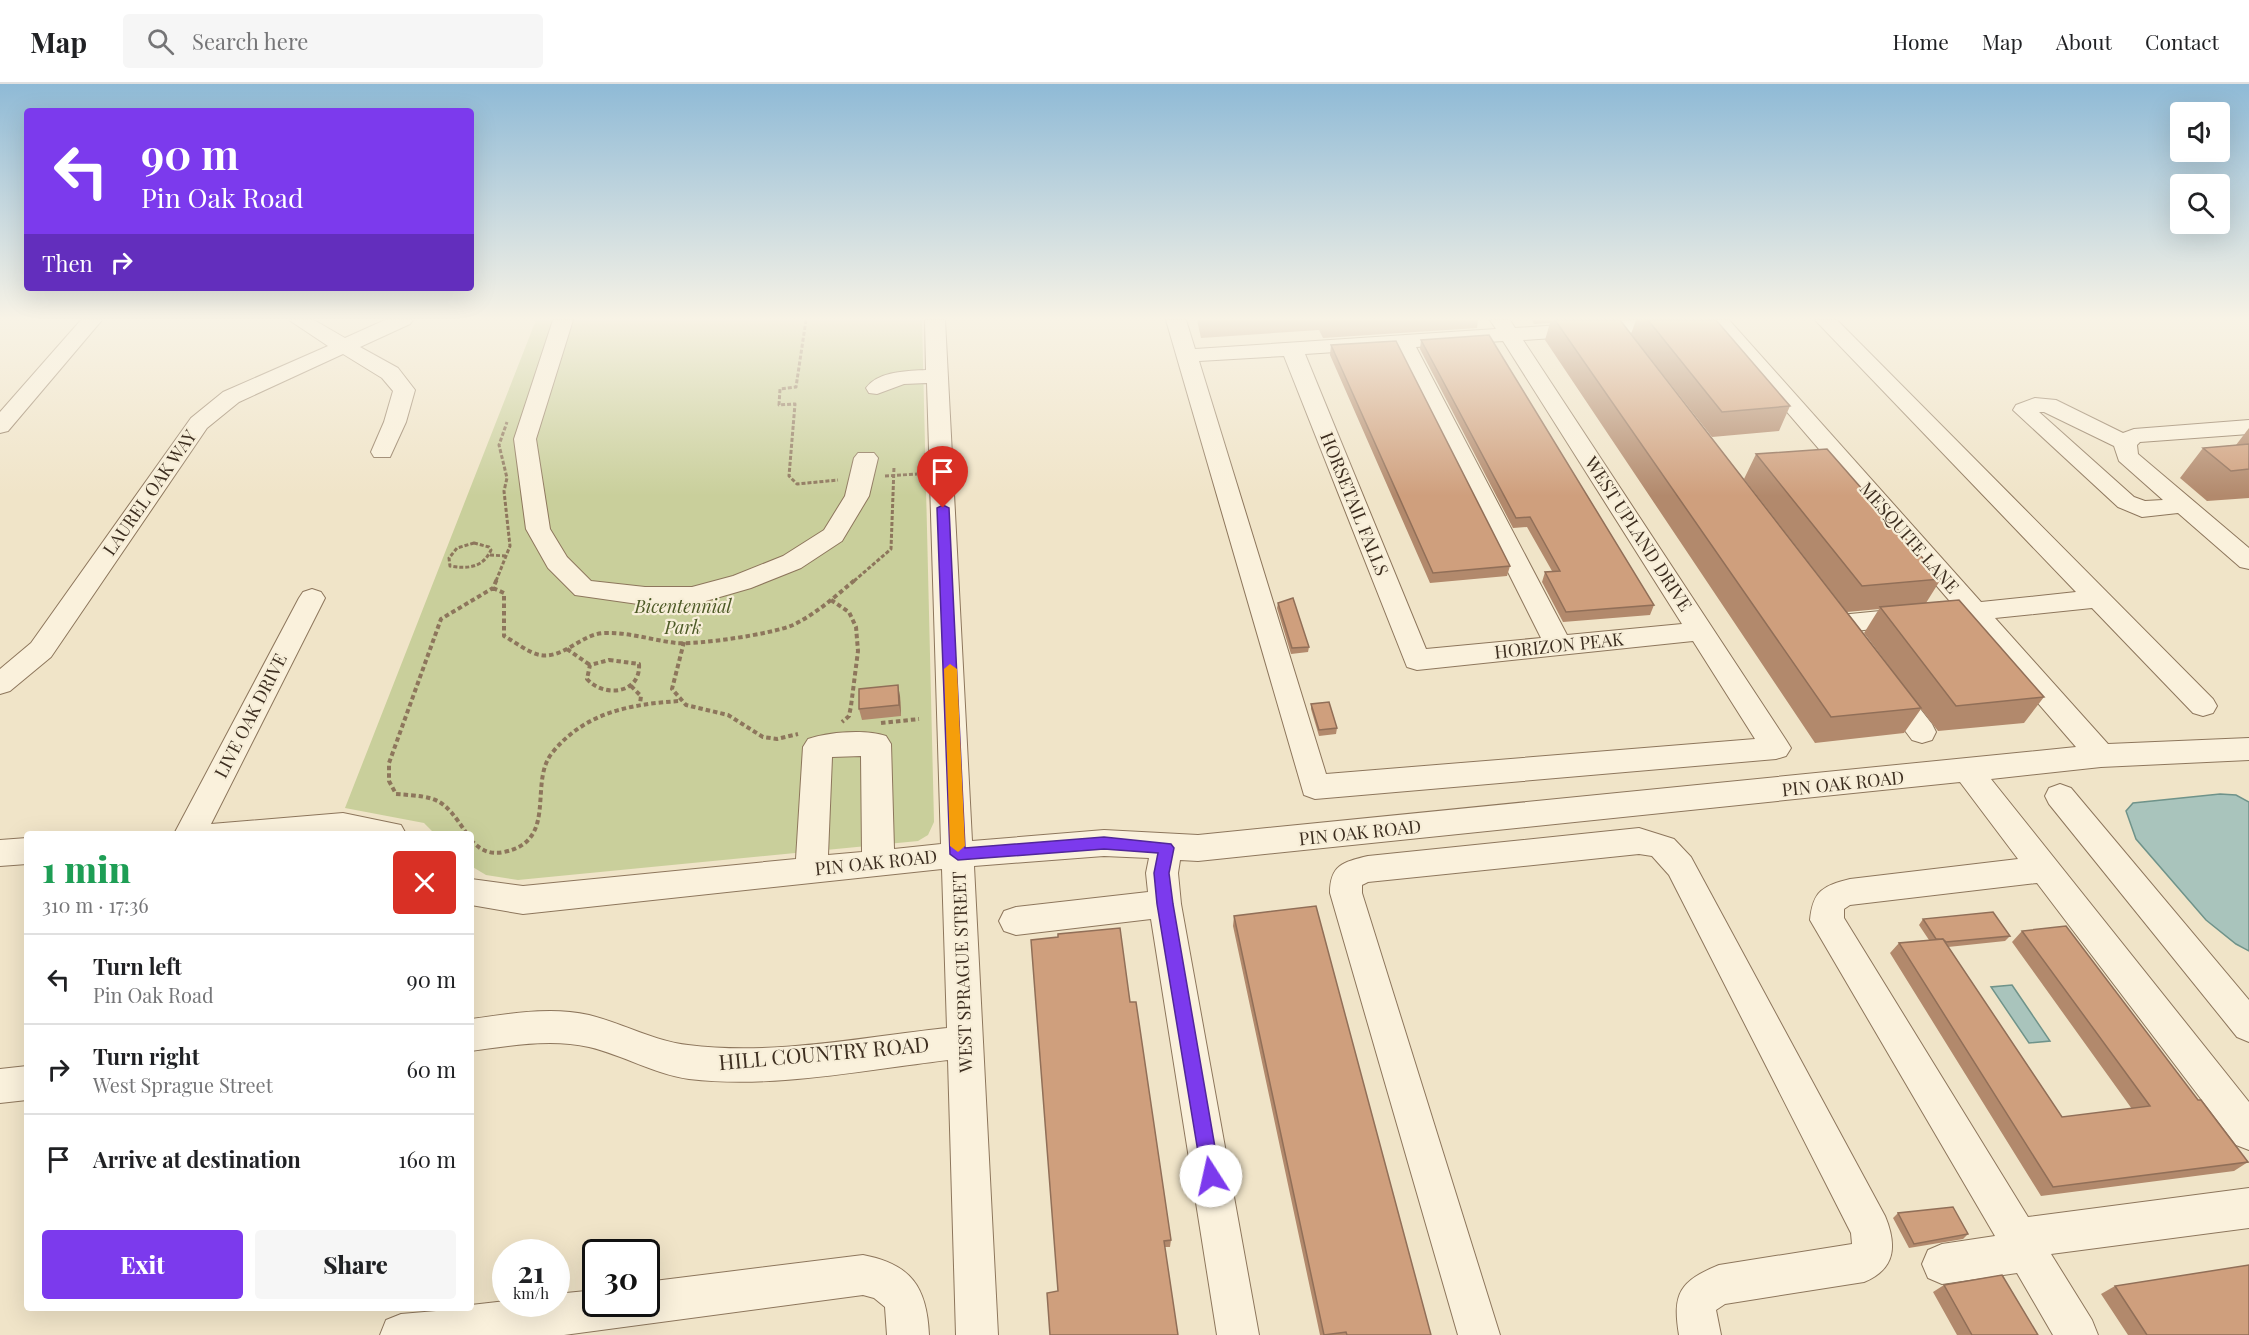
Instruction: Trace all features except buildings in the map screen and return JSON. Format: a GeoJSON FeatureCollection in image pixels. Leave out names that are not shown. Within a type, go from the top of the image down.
{"type":"FeatureCollection","features":[{"type":"Feature","properties":{"kind":"street"},"geometry":{"type":"LineString","coordinates":[[0,426],[41,378]]}},
{"type":"Feature","properties":{"kind":"street","name":"LAUREL OAK WAY"},"geometry":{"type":"LineString","coordinates":[[0,684],[41,650],[199,423],[231,397],[273,378]]}},
{"type":"Feature","properties":{"kind":"street"},"geometry":{"type":"LineString","coordinates":[[382,452],[395,422],[404,390],[394,378]]}},
{"type":"Feature","properties":{"kind":"street"},"geometry":{"type":"LineString","coordinates":[[544,378],[525,439],[538,530],[557,562],[584,589],[645,596],[692,596],[792,562],[832,535],[857,496],[863,468]]}},
{"type":"Feature","properties":{"kind":"street","name":"WEST SPRAGUE STREET"},"geometry":{"type":"LineString","coordinates":[[938,378],[977,1335]]}},
{"type":"Feature","properties":{"kind":"street","name":"WEST UPLAND DRIVE"},"geometry":{"type":"LineString","coordinates":[[1193,378],[1315,788],[1776,747],[1538,378]]}},
{"type":"Feature","properties":{"kind":"street","name":"HORSETAIL FALLS"},"geometry":{"type":"LineString","coordinates":[[1304,378],[1417,660]]}},
{"type":"Feature","properties":{"kind":"street"},"geometry":{"type":"LineString","coordinates":[[1422,378],[1558,645]]}},
{"type":"Feature","properties":{"kind":"street","name":"MESQUITE LANE"},"geometry":{"type":"LineString","coordinates":[[1769,378],[2101,756]]}},
{"type":"Feature","properties":{"kind":"street"},"geometry":{"type":"LineString","coordinates":[[1882,378],[2203,706]]}},
{"type":"Feature","properties":{"kind":"street"},"geometry":{"type":"LineString","coordinates":[[2125,443],[2048,405],[2035,405],[2024,410],[2126,502],[2142,509],[2184,505]]}},
{"type":"Feature","properties":{"kind":"street"},"geometry":{"type":"LineString","coordinates":[[2125,443],[2134,436],[2249,427]]}},
{"type":"Feature","properties":{"kind":"street"},"geometry":{"type":"LineString","coordinates":[[2125,443],[2127,456],[2249,561]]}},
{"type":"Feature","properties":{"kind":"street","name":"LIVE OAK DRIVE"},"geometry":{"type":"LineString","coordinates":[[192,831],[312,598]]}},
{"type":"Feature","properties":{"kind":"street"},"geometry":{"type":"LineString","coordinates":[[1839,624],[2098,598]]}},
{"type":"Feature","properties":{"kind":"street","name":"HORIZON PEAK"},"geometry":{"type":"LineString","coordinates":[[1417,660],[1701,631]]}},
{"type":"Feature","properties":{"kind":"street"},"geometry":{"type":"LineString","coordinates":[[1874,669],[1922,732]]}},
{"type":"Feature","properties":{"kind":"street"},"geometry":{"type":"LineString","coordinates":[[811,870],[818,747],[876,744],[878,862]]}},
{"type":"Feature","properties":{"kind":"street","name":"PIN OAK ROAD"},"geometry":{"type":"LineString","coordinates":[[474,892],[523,900],[958,854],[1104,843],[1198,848],[2101,756],[2249,749]]}},
{"type":"Feature","properties":{"kind":"street"},"geometry":{"type":"LineString","coordinates":[[1968,771],[2249,1131]]}},
{"type":"Feature","properties":{"kind":"street"},"geometry":{"type":"LineString","coordinates":[[2060,796],[2243,1012]]}},
{"type":"Feature","properties":{"kind":"street"},"geometry":{"type":"LineString","coordinates":[[259,831],[343,825],[374,831]]}},
{"type":"Feature","properties":{"kind":"street"},"geometry":{"type":"LineString","coordinates":[[1479,1335],[1346,893],[1346,879],[1355,872],[1368,869],[1639,841],[1654,842],[1667,849],[1680,867],[1871,1230],[1874,1251],[1863,1262],[1719,1285],[1702,1295],[1695,1308],[1700,1335]]}},
{"type":"Feature","properties":{"kind":"street"},"geometry":{"type":"LineString","coordinates":[[1166,848],[1162,873],[1165,904],[1238,1335]]}},
{"type":"Feature","properties":{"kind":"street"},"geometry":{"type":"LineString","coordinates":[[0,853],[24,851]]}},
{"type":"Feature","properties":{"kind":"street"},"geometry":{"type":"LineString","coordinates":[[2046,869],[1869,889],[1836,896],[1827,904],[1827,920],[2077,1335]]}},
{"type":"Feature","properties":{"kind":"street"},"geometry":{"type":"LineString","coordinates":[[1016,921],[1165,904]]}},
{"type":"Feature","properties":{"kind":"street","name":"HILL COUNTRY ROAD"},"geometry":{"type":"LineString","coordinates":[[474,1035],[541,1027],[587,1031],[655,1053],[700,1064],[762,1063],[966,1042]]}},
{"type":"Feature","properties":{"kind":"street"},"geometry":{"type":"LineString","coordinates":[[0,1086],[24,1083]]}},
{"type":"Feature","properties":{"kind":"street"},"geometry":{"type":"LineString","coordinates":[[1942,1264],[2023,1245],[2249,1208]]}},
{"type":"Feature","properties":{"kind":"street"},"geometry":{"type":"LineString","coordinates":[[660,1301],[872,1276],[893,1284],[903,1299],[908,1335]]}},
{"type":"Feature","properties":{"kind":"street"},"geometry":{"type":"LineString","coordinates":[[401,1335],[582,1311]]}},
{"type":"Feature","properties":{"kind":"path"},"geometry":{"type":"LineString","coordinates":[[797,378],[796,387],[780,389],[779,405],[795,404],[789,476],[797,484],[863,468],[917,474]]}},
{"type":"Feature","properties":{"kind":"path"},"geometry":{"type":"LineString","coordinates":[[490,555],[491,550],[486,544],[467,544],[455,550],[448,562],[454,568],[468,568],[482,563],[490,555],[506,556]]}},
{"type":"Feature","properties":{"kind":"path"},"geometry":{"type":"LineString","coordinates":[[465,831],[442,801],[434,796],[396,794],[389,781],[389,763],[441,619],[493,588]]}},
{"type":"Feature","properties":{"kind":"path"},"geometry":{"type":"LineString","coordinates":[[831,600],[853,617],[857,628],[856,678],[849,716],[836,726]]}},
{"type":"Feature","properties":{"kind":"path"},"geometry":{"type":"LineString","coordinates":[[684,642],[672,689],[686,705],[728,716],[764,737],[777,739],[802,732]]}},
{"type":"Feature","properties":{"kind":"path"},"geometry":{"type":"LineString","coordinates":[[567,649],[590,665]]}},
{"type":"Feature","properties":{"kind":"path"},"geometry":{"type":"LineString","coordinates":[[610,658],[639,664],[641,671],[637,681],[630,686],[618,691],[604,691],[591,685],[587,673],[590,665],[610,658]]}},
{"type":"Feature","properties":{"kind":"path"},"geometry":{"type":"LineString","coordinates":[[630,686],[641,696],[640,704]]}},
{"type":"Feature","properties":{"kind":"path"},"geometry":{"type":"LineString","coordinates":[[474,843],[481,850],[495,853],[512,850],[531,836],[539,821],[545,762],[552,752],[598,714],[640,704],[680,700]]}},
{"type":"Feature","properties":{"kind":"green space","name":"Bicentennial Park"},"geometry":{"type":"Polygon","coordinates":[[[513,378],[923,378],[934,822],[928,835],[918,841],[518,880],[486,875],[474,868],[474,831],[432,831],[424,823],[345,808],[513,378]]]}},
{"type":"Feature","properties":{"kind":"water"},"geometry":{"type":"Polygon","coordinates":[[[2220,794],[2236,795],[2249,802],[2249,951],[2236,944],[2206,920],[2136,839],[2126,811],[2133,803],[2220,794]]]}},
{"type":"Feature","properties":{"kind":"water"},"geometry":{"type":"Polygon","coordinates":[[[2012,985],[2050,1041],[2029,1043],[1991,987],[2012,985]]]}},
{"type":"Feature","properties":{"kind":"slow traffic"},"geometry":{"type":"LineString","coordinates":[[950,669],[958,846]]}},
{"type":"Feature","properties":{"kind":"route"},"geometry":{"type":"LineString","coordinates":[[943,508],[958,854],[1104,843],[1166,848],[1162,873],[1165,904],[1211,1176]]}}]}
